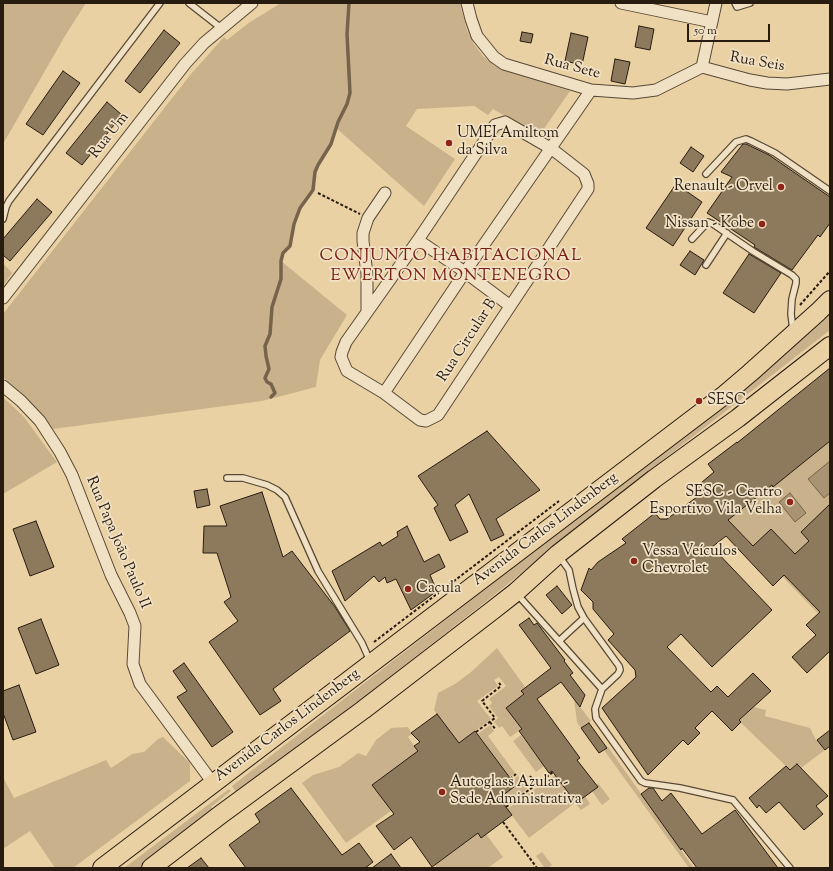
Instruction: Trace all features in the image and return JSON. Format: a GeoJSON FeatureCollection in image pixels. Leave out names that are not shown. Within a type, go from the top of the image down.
{"type":"FeatureCollection","features":[{"type":"Feature","properties":{"kind":"main road","name":"Avenida Carlos Lindenberg"},"geometry":{"type":"LineString","coordinates":[[102,868],[723,396],[794,334],[830,300]]}},
{"type":"Feature","properties":{"kind":"main road","name":"Avenida Carlos Lindenberg"},"geometry":{"type":"LineString","coordinates":[[151,868],[220,815],[387,692],[516,592],[558,554],[654,479],[738,418],[830,346]]}},
{"type":"Feature","properties":{"kind":"street","name":"Rua Um"},"geometry":{"type":"LineString","coordinates":[[3,298],[185,64],[204,43],[252,3]]}},
{"type":"Feature","properties":{"kind":"street","name":"Rua Sete"},"geometry":{"type":"LineString","coordinates":[[466,3],[477,36],[494,57],[504,64],[592,90],[633,93],[656,90],[702,67]]}},
{"type":"Feature","properties":{"kind":"street"},"geometry":{"type":"LineString","coordinates":[[621,3],[712,22]]}},
{"type":"Feature","properties":{"kind":"street"},"geometry":{"type":"LineString","coordinates":[[702,67],[716,3]]}},
{"type":"Feature","properties":{"kind":"street","name":"Rua Seis"},"geometry":{"type":"LineString","coordinates":[[702,67],[750,80],[768,83],[786,84],[830,79]]}},
{"type":"Feature","properties":{"kind":"street"},"geometry":{"type":"LineString","coordinates":[[552,149],[505,122],[495,125],[418,240],[346,342],[341,357],[347,371],[384,393],[465,272],[552,149],[592,90]]}},
{"type":"Feature","properties":{"kind":"street","name":"Rua Circular B"},"geometry":{"type":"LineString","coordinates":[[384,393],[420,420],[426,421],[438,415],[588,189],[588,184],[584,174],[552,149]]}},
{"type":"Feature","properties":{"kind":"street"},"geometry":{"type":"LineString","coordinates":[[367,311],[368,274],[363,233],[368,218],[385,193]]}},
{"type":"Feature","properties":{"kind":"street"},"geometry":{"type":"LineString","coordinates":[[418,240],[510,305]]}},
{"type":"Feature","properties":{"kind":"street","name":"Rua Papa João Paulo II"},"geometry":{"type":"LineString","coordinates":[[3,386],[21,401],[40,422],[60,452],[72,475],[111,575],[135,626],[133,664],[140,684],[213,783]]}},
{"type":"Feature","properties":{"kind":"lane"},"geometry":{"type":"LineString","coordinates":[[3,219],[6,207],[10,201],[160,3]]}},
{"type":"Feature","properties":{"kind":"lane"},"geometry":{"type":"LineString","coordinates":[[189,3],[222,28]]}},
{"type":"Feature","properties":{"kind":"lane"},"geometry":{"type":"LineString","coordinates":[[735,3],[737,7],[750,3]]}},
{"type":"Feature","properties":{"kind":"lane"},"geometry":{"type":"LineString","coordinates":[[706,174],[736,142],[746,140],[752,141],[775,153],[830,191]]}},
{"type":"Feature","properties":{"kind":"lane"},"geometry":{"type":"LineString","coordinates":[[692,239],[708,222],[792,275],[796,279],[791,314],[794,334]]}},
{"type":"Feature","properties":{"kind":"lane"},"geometry":{"type":"LineString","coordinates":[[706,265],[727,233]]}},
{"type":"Feature","properties":{"kind":"lane"},"geometry":{"type":"LineString","coordinates":[[227,478],[243,478],[267,485],[277,490],[285,497],[318,571],[362,643],[371,664]]}},
{"type":"Feature","properties":{"kind":"lane"},"geometry":{"type":"LineString","coordinates":[[558,554],[569,570],[578,607],[620,670],[618,674],[602,689],[595,709],[596,718],[641,781],[733,800],[790,868]]}},
{"type":"Feature","properties":{"kind":"lane"},"geometry":{"type":"LineString","coordinates":[[516,592],[602,689]]}},
{"type":"Feature","properties":{"kind":"lane"},"geometry":{"type":"LineString","coordinates":[[559,641],[584,618]]}},
{"type":"Feature","properties":{"kind":"path"},"geometry":{"type":"LineString","coordinates":[[318,193],[368,218]]}},
{"type":"Feature","properties":{"kind":"path"},"geometry":{"type":"LineString","coordinates":[[476,732],[495,718],[482,701],[502,686],[498,681]]}},
{"type":"Feature","properties":{"kind":"path"},"geometry":{"type":"LineString","coordinates":[[490,722],[496,730]]}},
{"type":"Feature","properties":{"kind":"path"},"geometry":{"type":"LineString","coordinates":[[506,807],[553,772]]}},
{"type":"Feature","properties":{"kind":"path"},"geometry":{"type":"LineString","coordinates":[[510,779],[516,774]]}},
{"type":"Feature","properties":{"kind":"path"},"geometry":{"type":"LineString","coordinates":[[530,776],[536,784]]}},
{"type":"Feature","properties":{"kind":"path"},"geometry":{"type":"LineString","coordinates":[[503,822],[537,868]]}},
{"type":"Feature","properties":{"kind":"shaded area"},"geometry":{"type":"Polygon","coordinates":[[[3,3],[86,3],[65,36],[3,144],[3,3]]]}},
{"type":"Feature","properties":{"kind":"shaded area"},"geometry":{"type":"Polygon","coordinates":[[[281,3],[460,3],[467,30],[474,44],[483,56],[495,66],[570,91],[539,136],[493,109],[488,115],[474,106],[417,109],[406,126],[455,159],[424,206],[336,128],[331,144],[315,172],[313,190],[300,208],[294,224],[290,246],[283,253],[281,261],[347,315],[320,360],[316,387],[262,401],[53,429],[31,403],[3,377],[3,314],[191,74],[224,37],[227,40],[250,22],[281,3]]]}},
{"type":"Feature","properties":{"kind":"shaded area"},"geometry":{"type":"Polygon","coordinates":[[[3,263],[12,273],[3,286],[3,263]]]}},
{"type":"Feature","properties":{"kind":"shaded area"},"geometry":{"type":"Polygon","coordinates":[[[830,308],[830,330],[610,501],[493,596],[219,810],[236,792],[232,786],[727,401],[830,308]]]}},
{"type":"Feature","properties":{"kind":"shaded area","name":"SESC - Centro Esportivo Vila Velha"},"geometry":{"type":"Polygon","coordinates":[[[830,368],[830,626],[728,520],[771,485],[737,443],[830,368]]]}},
{"type":"Feature","properties":{"kind":"shaded area"},"geometry":{"type":"Polygon","coordinates":[[[3,397],[24,417],[57,462],[3,494],[3,397]]]}},
{"type":"Feature","properties":{"kind":"shaded area"},"geometry":{"type":"Polygon","coordinates":[[[830,461],[830,493],[824,498],[808,479],[830,461]]]}},
{"type":"Feature","properties":{"kind":"shaded area"},"geometry":{"type":"Polygon","coordinates":[[[790,493],[806,513],[795,522],[779,502],[790,493]]]}},
{"type":"Feature","properties":{"kind":"shaded area"},"geometry":{"type":"Polygon","coordinates":[[[497,648],[525,687],[521,691],[524,694],[506,708],[522,729],[510,737],[502,726],[499,728],[494,722],[498,718],[489,706],[492,703],[489,699],[506,686],[499,677],[494,680],[498,686],[477,701],[491,719],[459,743],[434,710],[438,693],[455,684],[471,672],[497,648]]]}},
{"type":"Feature","properties":{"kind":"shaded area"},"geometry":{"type":"Polygon","coordinates":[[[574,699],[591,721],[581,728],[577,722],[574,699]]]}},
{"type":"Feature","properties":{"kind":"shaded area"},"geometry":{"type":"Polygon","coordinates":[[[749,707],[751,709],[754,707],[766,710],[765,716],[810,728],[816,740],[825,750],[801,768],[797,764],[790,770],[737,719],[749,707]]]}},
{"type":"Feature","properties":{"kind":"shaded area"},"geometry":{"type":"Polygon","coordinates":[[[490,725],[494,731],[488,736],[515,773],[509,777],[478,734],[490,725]]]}},
{"type":"Feature","properties":{"kind":"shaded area"},"geometry":{"type":"Polygon","coordinates":[[[408,727],[412,734],[408,737],[418,751],[391,811],[346,843],[302,783],[313,775],[339,767],[358,753],[366,756],[376,740],[391,728],[408,727]]]}},
{"type":"Feature","properties":{"kind":"shaded area"},"geometry":{"type":"Polygon","coordinates":[[[521,735],[544,766],[536,772],[513,741],[521,735]]]}},
{"type":"Feature","properties":{"kind":"shaded area"},"geometry":{"type":"Polygon","coordinates":[[[163,737],[190,763],[190,781],[73,868],[55,868],[30,831],[3,849],[3,777],[14,798],[106,760],[111,768],[132,754],[144,752],[158,739],[163,737]]]}},
{"type":"Feature","properties":{"kind":"shaded area"},"geometry":{"type":"Polygon","coordinates":[[[608,747],[694,868],[689,868],[604,750],[608,747]]]}},
{"type":"Feature","properties":{"kind":"shaded area"},"geometry":{"type":"Polygon","coordinates":[[[555,775],[575,803],[529,838],[507,809],[555,775]]]}},
{"type":"Feature","properties":{"kind":"shaded area"},"geometry":{"type":"Polygon","coordinates":[[[518,776],[527,789],[505,806],[499,798],[514,787],[511,783],[518,776]]]}},
{"type":"Feature","properties":{"kind":"shaded area"},"geometry":{"type":"Polygon","coordinates":[[[598,783],[610,799],[602,805],[592,791],[598,783]]]}},
{"type":"Feature","properties":{"kind":"shaded area"},"geometry":{"type":"Polygon","coordinates":[[[229,789],[231,791],[211,807],[216,812],[183,838],[141,868],[124,868],[229,789]]]}},
{"type":"Feature","properties":{"kind":"shaded area"},"geometry":{"type":"Polygon","coordinates":[[[585,796],[590,804],[581,810],[575,803],[585,796]]]}},
{"type":"Feature","properties":{"kind":"shaded area"},"geometry":{"type":"Polygon","coordinates":[[[478,833],[481,837],[486,834],[503,857],[488,868],[437,868],[435,865],[478,833]]]}},
{"type":"Feature","properties":{"kind":"shaded area"},"geometry":{"type":"Polygon","coordinates":[[[542,852],[552,865],[547,868],[545,868],[536,856],[542,852]]]}},
{"type":"Feature","properties":{"kind":"building"},"geometry":{"type":"Polygon","coordinates":[[[639,26],[654,29],[650,50],[635,47],[639,26]]]}},
{"type":"Feature","properties":{"kind":"building"},"geometry":{"type":"Polygon","coordinates":[[[164,30],[180,43],[140,93],[125,81],[164,30]]]}},
{"type":"Feature","properties":{"kind":"building"},"geometry":{"type":"Polygon","coordinates":[[[522,32],[533,34],[531,43],[520,41],[522,32]]]}},
{"type":"Feature","properties":{"kind":"building"},"geometry":{"type":"Polygon","coordinates":[[[571,33],[588,37],[582,65],[565,61],[571,33]]]}},
{"type":"Feature","properties":{"kind":"building"},"geometry":{"type":"Polygon","coordinates":[[[615,59],[630,62],[625,84],[611,81],[615,59]]]}},
{"type":"Feature","properties":{"kind":"building"},"geometry":{"type":"Polygon","coordinates":[[[63,71],[80,83],[43,135],[26,124],[63,71]]]}},
{"type":"Feature","properties":{"kind":"building"},"geometry":{"type":"Polygon","coordinates":[[[107,102],[122,115],[82,165],[66,153],[107,102]]]}},
{"type":"Feature","properties":{"kind":"building"},"geometry":{"type":"Polygon","coordinates":[[[743,144],[769,155],[830,197],[830,223],[820,237],[818,235],[792,270],[754,247],[755,245],[707,213],[732,177],[721,172],[743,144]]]}},
{"type":"Feature","properties":{"kind":"building"},"geometry":{"type":"Polygon","coordinates":[[[691,147],[704,156],[693,172],[680,163],[691,147]]]}},
{"type":"Feature","properties":{"kind":"building"},"geometry":{"type":"Polygon","coordinates":[[[676,184],[702,202],[673,246],[646,228],[676,184]]]}},
{"type":"Feature","properties":{"kind":"building"},"geometry":{"type":"Polygon","coordinates":[[[37,199],[52,212],[10,261],[3,255],[3,239],[37,199]]]}},
{"type":"Feature","properties":{"kind":"building"},"geometry":{"type":"Polygon","coordinates":[[[690,251],[704,260],[695,275],[680,265],[690,251]]]}},
{"type":"Feature","properties":{"kind":"building"},"geometry":{"type":"Polygon","coordinates":[[[749,254],[781,273],[754,313],[723,293],[749,254]]]}},
{"type":"Feature","properties":{"kind":"building"},"geometry":{"type":"Polygon","coordinates":[[[830,368],[830,441],[773,487],[772,485],[728,520],[753,546],[771,529],[795,554],[809,541],[801,532],[830,504],[830,651],[807,673],[792,657],[816,635],[806,625],[820,612],[784,575],[773,586],[726,536],[712,547],[772,610],[712,667],[681,634],[667,647],[711,692],[717,686],[728,697],[753,673],[771,691],[739,720],[741,722],[732,731],[712,711],[695,728],[700,733],[688,745],[683,740],[648,775],[602,708],[636,677],[635,670],[608,640],[614,634],[593,609],[593,602],[581,590],[589,568],[591,570],[598,562],[626,543],[622,539],[655,513],[660,519],[667,519],[701,494],[695,488],[714,472],[708,464],[737,443],[830,368]]]}},
{"type":"Feature","properties":{"kind":"building"},"geometry":{"type":"Polygon","coordinates":[[[487,431],[540,490],[496,519],[504,535],[491,541],[469,494],[455,505],[468,532],[450,541],[434,508],[438,505],[418,476],[487,431]]]}},
{"type":"Feature","properties":{"kind":"building"},"geometry":{"type":"Polygon","coordinates":[[[207,489],[210,505],[197,508],[194,491],[207,489]]]}},
{"type":"Feature","properties":{"kind":"building"},"geometry":{"type":"Polygon","coordinates":[[[262,492],[283,557],[292,551],[335,607],[350,631],[273,689],[281,701],[260,715],[209,642],[238,621],[224,602],[231,597],[217,553],[203,553],[204,526],[227,526],[220,506],[262,492]]]}},
{"type":"Feature","properties":{"kind":"building"},"geometry":{"type":"Polygon","coordinates":[[[36,521],[54,567],[30,576],[13,529],[36,521]]]}},
{"type":"Feature","properties":{"kind":"building"},"geometry":{"type":"Polygon","coordinates":[[[407,526],[424,562],[439,554],[445,567],[430,575],[437,591],[411,610],[396,579],[387,583],[385,577],[379,582],[374,576],[345,601],[332,571],[380,542],[382,546],[398,536],[397,532],[407,526]]]}},
{"type":"Feature","properties":{"kind":"building"},"geometry":{"type":"Polygon","coordinates":[[[557,586],[572,605],[562,614],[546,595],[557,586]]]}},
{"type":"Feature","properties":{"kind":"building"},"geometry":{"type":"Polygon","coordinates":[[[529,618],[534,625],[537,623],[565,660],[564,661],[573,673],[570,675],[585,695],[580,707],[561,682],[537,699],[580,758],[577,760],[598,787],[576,803],[552,771],[549,773],[519,731],[522,729],[506,708],[524,694],[521,691],[551,668],[519,625],[529,618]]]}},
{"type":"Feature","properties":{"kind":"building"},"geometry":{"type":"Polygon","coordinates":[[[41,619],[59,665],[36,674],[18,628],[41,619]]]}},
{"type":"Feature","properties":{"kind":"building"},"geometry":{"type":"Polygon","coordinates":[[[184,663],[233,732],[212,747],[177,697],[187,691],[173,671],[184,663]]]}},
{"type":"Feature","properties":{"kind":"building"},"geometry":{"type":"Polygon","coordinates":[[[19,685],[36,732],[13,740],[3,713],[3,691],[19,685]]]}},
{"type":"Feature","properties":{"kind":"building","name":"Autoglass Azular - Sede Administrativa"},"geometry":{"type":"Polygon","coordinates":[[[437,714],[459,743],[475,731],[513,782],[511,783],[514,787],[499,798],[512,815],[481,838],[478,833],[432,867],[411,837],[394,850],[376,826],[394,814],[372,785],[418,751],[414,746],[420,742],[411,733],[437,714]]]}},
{"type":"Feature","properties":{"kind":"building"},"geometry":{"type":"Polygon","coordinates":[[[589,723],[607,748],[599,753],[581,728],[589,723]]]}},
{"type":"Feature","properties":{"kind":"building"},"geometry":{"type":"Polygon","coordinates":[[[830,730],[830,746],[825,750],[817,740],[830,730]]]}},
{"type":"Feature","properties":{"kind":"building"},"geometry":{"type":"Polygon","coordinates":[[[797,764],[828,796],[816,806],[823,814],[804,830],[779,802],[766,813],[759,805],[757,808],[749,798],[786,766],[790,770],[797,764]]]}},
{"type":"Feature","properties":{"kind":"building"},"geometry":{"type":"Polygon","coordinates":[[[291,788],[342,855],[359,843],[373,862],[365,868],[246,868],[229,845],[260,822],[255,814],[291,788]]]}},
{"type":"Feature","properties":{"kind":"building"},"geometry":{"type":"Polygon","coordinates":[[[649,788],[653,788],[662,801],[671,793],[702,834],[735,810],[778,868],[697,868],[682,848],[681,850],[641,794],[649,788]]]}},
{"type":"Feature","properties":{"kind":"building"},"geometry":{"type":"Polygon","coordinates":[[[391,854],[401,868],[372,868],[391,854]]]}},
{"type":"Feature","properties":{"kind":"building"},"geometry":{"type":"Polygon","coordinates":[[[201,858],[209,868],[187,868],[201,858]]]}},
{"type":"Feature","properties":{"kind":"waterway"},"geometry":{"type":"LineString","coordinates":[[271,397],[275,393],[271,384],[267,382],[265,378],[269,369],[265,346],[270,334],[272,307],[281,279],[281,261],[283,253],[290,246],[294,224],[300,208],[313,190],[315,172],[331,144],[350,93],[347,34],[349,3]]}},
{"type":"Feature","properties":{"kind":"place","name":"UMEI Amiltom da Silva"},"geometry":{"type":"Point","coordinates":[449,143]}},
{"type":"Feature","properties":{"kind":"place","name":"Renault - Orvel"},"geometry":{"type":"Point","coordinates":[781,187]}},
{"type":"Feature","properties":{"kind":"place","name":"Nissan - Kobe"},"geometry":{"type":"Point","coordinates":[762,224]}},
{"type":"Feature","properties":{"kind":"place","name":"SESC"},"geometry":{"type":"Point","coordinates":[699,401]}},
{"type":"Feature","properties":{"kind":"place","name":"SESC - Centro Esportivo Vila Velha"},"geometry":{"type":"Point","coordinates":[790,502]}},
{"type":"Feature","properties":{"kind":"place","name":"Vessa Veículos Chevrolet"},"geometry":{"type":"Point","coordinates":[634,561]}},
{"type":"Feature","properties":{"kind":"place","name":"Caçula"},"geometry":{"type":"Point","coordinates":[408,589]}},
{"type":"Feature","properties":{"kind":"place","name":"Autoglass Azular - Sede Administrativa"},"geometry":{"type":"Point","coordinates":[442,792]}},
{"type":"Feature","properties":{"kind":"district","name":"CONJUNTO HABITACIONAL EWERTON MONTENEGRO"},"geometry":{"type":"Point","coordinates":[451,267]}}]}
